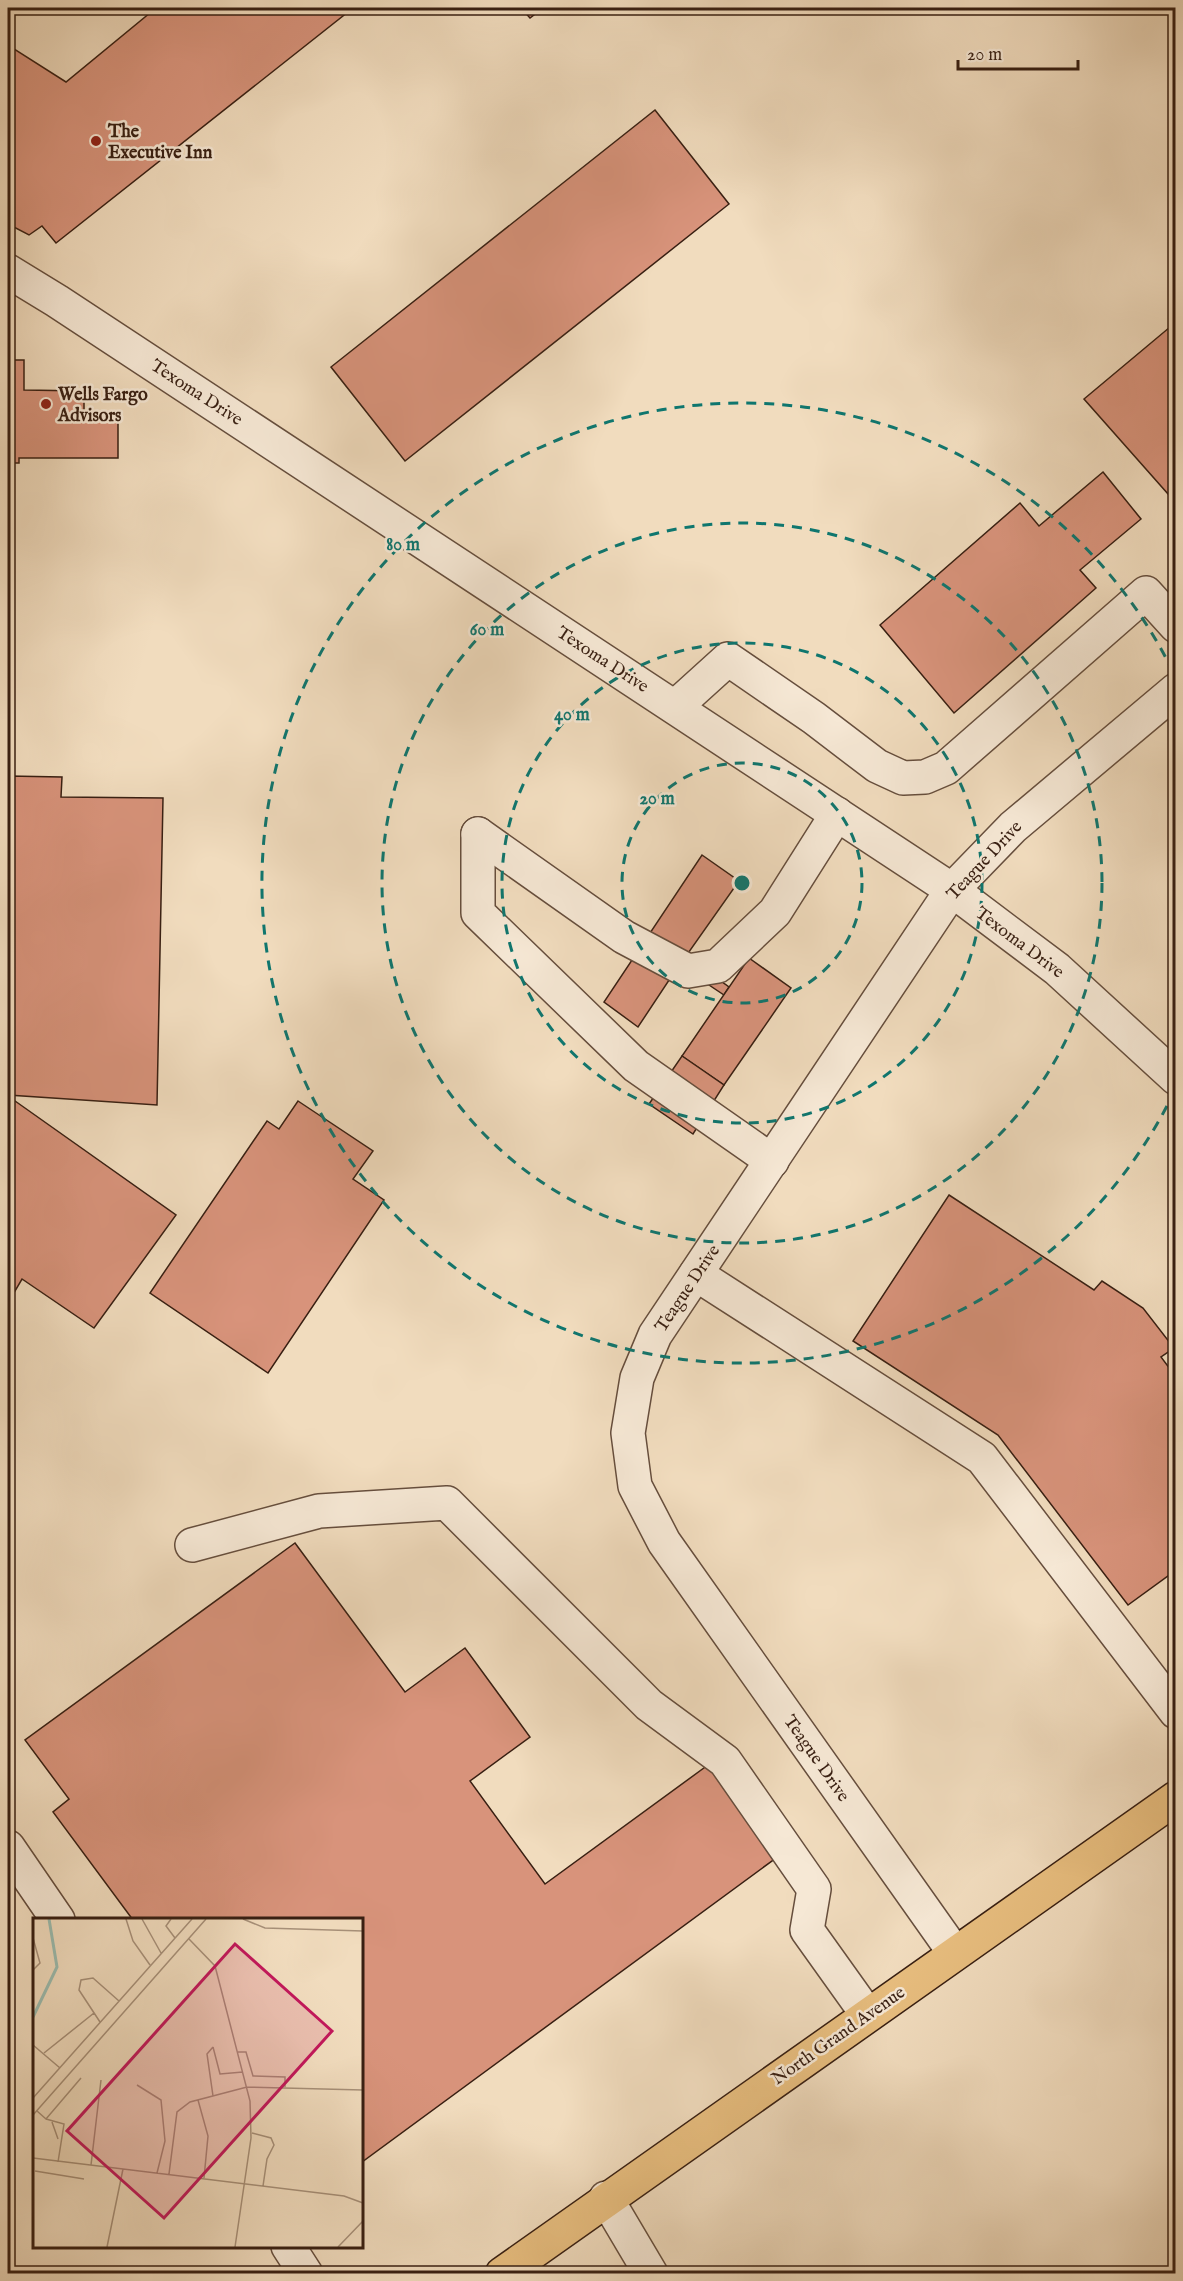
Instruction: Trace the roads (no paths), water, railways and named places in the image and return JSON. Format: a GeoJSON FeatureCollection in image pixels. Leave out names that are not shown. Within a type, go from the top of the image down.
{"type":"FeatureCollection","features":[{"type":"Feature","properties":{"kind":"main road","name":"North Grand Avenue"},"geometry":{"type":"LineString","coordinates":[[502,2274],[954,1952],[1176,1798]]}},
{"type":"Feature","properties":{"kind":"street","name":"Texoma Drive"},"geometry":{"type":"LineString","coordinates":[[8,271],[103,331],[952,890],[1057,969],[1176,1078]]}},
{"type":"Feature","properties":{"kind":"street"},"geometry":{"type":"LineString","coordinates":[[675,707],[728,659],[814,718],[877,766],[903,778],[925,777],[946,768],[1146,593],[1176,626]]}},
{"type":"Feature","properties":{"kind":"street","name":"Teague Drive"},"geometry":{"type":"LineString","coordinates":[[954,1952],[664,1542],[635,1486],[628,1433],[637,1378],[655,1335],[952,890],[1014,827],[1176,690]]}},
{"type":"Feature","properties":{"kind":"street"},"geometry":{"type":"LineString","coordinates":[[772,1161],[636,1066],[478,913],[478,834],[624,937],[688,971],[718,966],[775,912],[837,814]]}},
{"type":"Feature","properties":{"kind":"street"},"geometry":{"type":"LineString","coordinates":[[696,1274],[982,1458],[1176,1712]]}},
{"type":"Feature","properties":{"kind":"street"},"geometry":{"type":"LineString","coordinates":[[192,1545],[319,1511],[447,1503],[649,1705],[725,1761],[814,1889],[807,1930],[867,2014]]}},
{"type":"Feature","properties":{"kind":"street"},"geometry":{"type":"LineString","coordinates":[[8,1847],[57,1918]]}},
{"type":"Feature","properties":{"kind":"street"},"geometry":{"type":"LineString","coordinates":[[606,2199],[651,2274]]}},
{"type":"Feature","properties":{"kind":"street"},"geometry":{"type":"LineString","coordinates":[[289,2248],[306,2274]]}},
{"type":"Feature","properties":{"kind":"place","name":"The Executive Inn"},"geometry":{"type":"Point","coordinates":[96,141]}},
{"type":"Feature","properties":{"kind":"place","name":"Wells Fargo Advisors"},"geometry":{"type":"Point","coordinates":[46,404]}}]}
